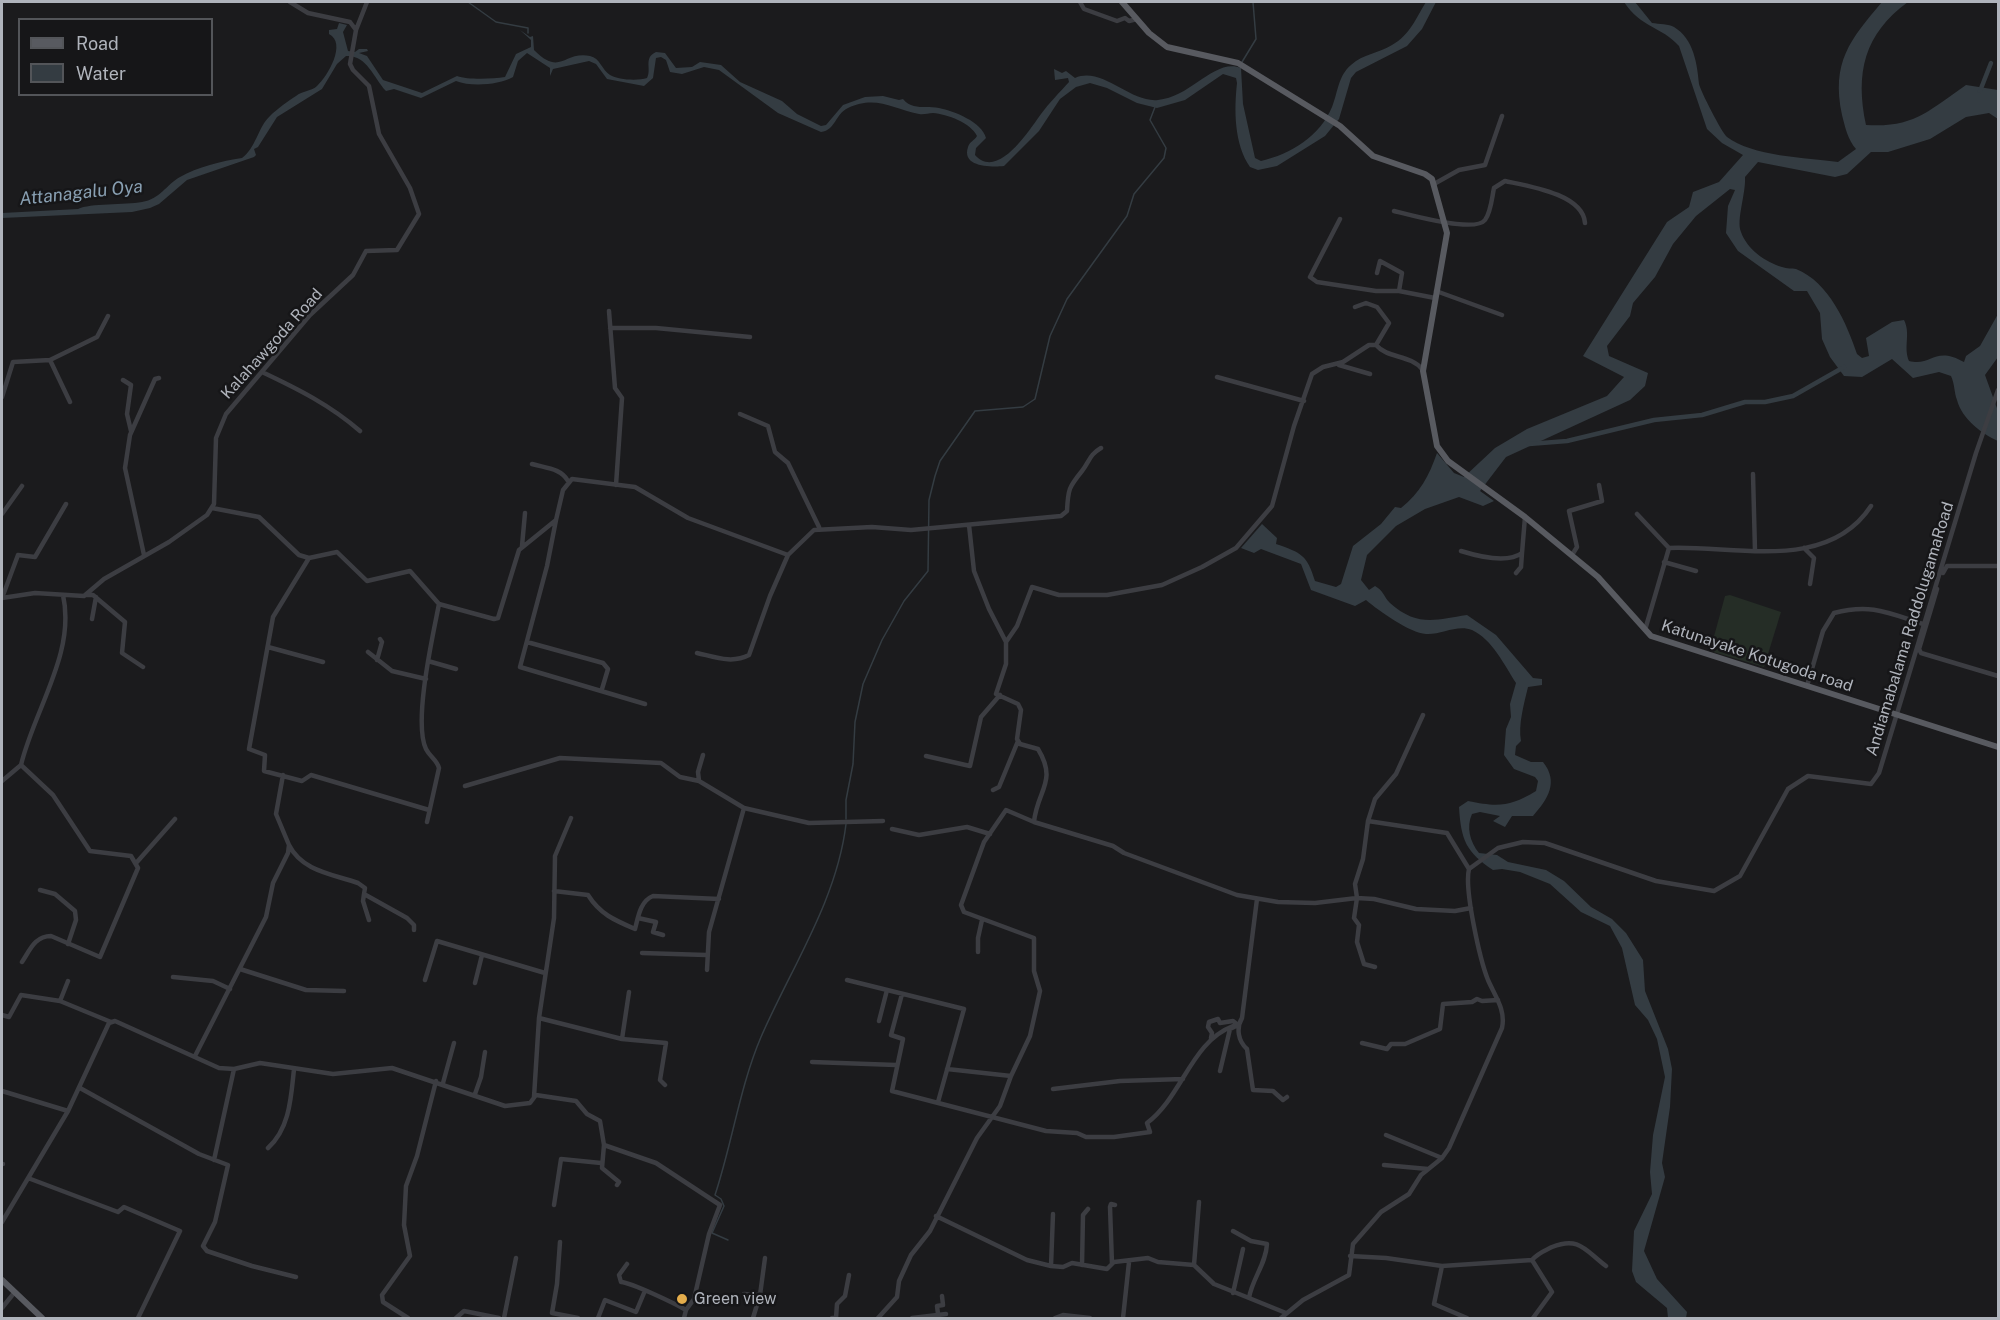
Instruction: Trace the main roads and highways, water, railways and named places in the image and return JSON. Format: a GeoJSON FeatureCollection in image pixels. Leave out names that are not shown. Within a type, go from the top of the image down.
{"type":"FeatureCollection","features":[{"type":"Feature","properties":{"kind":"main road","name":"Katunayake Kotugoda road"},"geometry":{"type":"LineString","coordinates":[[1122,2],[1167,47],[1238,63],[1340,126],[1373,156],[1425,174],[1434,184],[1447,232],[1423,370],[1437,446],[1448,461],[1525,517],[1598,577],[1651,636],[1998,747]]}},
{"type":"Feature","properties":{"kind":"main road"},"geometry":{"type":"LineString","coordinates":[[2,1280],[42,1318]]}},
{"type":"Feature","properties":{"kind":"water"},"geometry":{"type":"Polygon","coordinates":[[[1426,2],[1436,2],[1422,29],[1407,46],[1356,72],[1351,78],[1339,119],[1325,136],[1277,166],[1258,170],[1250,167],[1238,137],[1236,78],[1223,74],[1185,100],[1157,108],[1137,103],[1107,88],[1090,83],[1076,87],[1060,99],[1039,131],[1004,166],[993,166],[979,165],[969,159],[968,147],[977,136],[964,123],[945,115],[919,114],[884,104],[858,104],[840,114],[830,128],[821,132],[778,113],[719,70],[704,67],[682,74],[670,72],[666,60],[661,57],[656,58],[653,78],[644,86],[607,79],[596,64],[589,61],[553,69],[550,76],[550,68],[527,53],[518,61],[513,77],[507,80],[477,84],[456,81],[421,98],[394,89],[386,91],[364,63],[359,59],[346,56],[337,64],[322,89],[277,117],[258,147],[254,149],[256,155],[254,157],[187,180],[159,204],[132,212],[2,218],[2,213],[78,209],[142,202],[154,198],[187,173],[242,158],[251,149],[270,116],[298,94],[315,88],[326,75],[336,52],[334,38],[329,34],[329,30],[337,29],[339,23],[347,25],[343,32],[348,51],[367,49],[368,51],[359,53],[367,56],[383,80],[422,93],[457,76],[480,79],[505,77],[516,54],[531,47],[531,40],[520,30],[530,37],[533,36],[534,50],[550,62],[581,55],[590,56],[596,59],[610,75],[623,79],[647,78],[650,57],[656,52],[665,53],[676,68],[692,67],[700,62],[721,65],[740,82],[782,101],[797,114],[821,126],[826,125],[843,105],[865,97],[883,96],[903,99],[915,106],[945,109],[967,118],[979,127],[986,138],[976,148],[975,155],[984,161],[993,162],[1012,150],[1069,82],[1068,78],[1055,80],[1054,69],[1062,73],[1066,71],[1075,78],[1085,76],[1106,80],[1137,96],[1158,100],[1182,92],[1221,68],[1231,66],[1241,68],[1243,104],[1255,158],[1261,161],[1283,154],[1312,135],[1327,117],[1347,69],[1361,58],[1387,48],[1404,36],[1426,2]]]}},
{"type":"Feature","properties":{"kind":"water"},"geometry":{"type":"Polygon","coordinates":[[[1624,2],[1635,2],[1652,23],[1672,26],[1681,32],[1693,52],[1700,88],[1724,134],[1737,143],[1764,152],[1838,162],[1856,149],[1849,137],[1842,115],[1839,96],[1841,66],[1852,40],[1882,2],[1908,2],[1881,27],[1866,56],[1862,88],[1866,125],[1897,124],[1909,121],[1930,110],[1966,85],[1998,90],[1998,119],[1989,113],[1966,117],[1930,139],[1888,152],[1871,152],[1847,174],[1835,177],[1758,162],[1745,177],[1740,227],[1744,238],[1757,254],[1776,265],[1796,269],[1808,275],[1818,284],[1835,305],[1857,354],[1862,358],[1869,356],[1866,338],[1892,322],[1904,320],[1909,361],[1917,362],[1946,356],[1964,362],[1966,356],[1980,346],[1998,314],[1998,357],[1985,375],[1998,411],[1998,441],[1979,430],[1963,413],[1951,376],[1939,372],[1913,378],[1892,359],[1862,377],[1844,376],[1830,357],[1822,339],[1820,313],[1807,291],[1794,291],[1738,251],[1726,233],[1728,206],[1735,190],[1730,189],[1696,216],[1673,244],[1655,277],[1633,303],[1630,316],[1607,346],[1609,356],[1648,373],[1645,386],[1630,400],[1506,457],[1480,491],[1494,501],[1483,506],[1459,497],[1425,509],[1396,526],[1367,555],[1361,580],[1369,590],[1375,586],[1400,611],[1418,619],[1436,620],[1467,615],[1496,635],[1533,678],[1542,679],[1542,685],[1528,687],[1521,721],[1521,741],[1516,746],[1515,755],[1531,762],[1543,762],[1548,769],[1551,783],[1547,797],[1533,816],[1512,816],[1505,827],[1493,821],[1500,816],[1480,812],[1472,814],[1469,824],[1470,834],[1479,853],[1497,855],[1508,862],[1546,870],[1564,881],[1591,907],[1612,919],[1626,933],[1643,960],[1645,991],[1668,1049],[1672,1069],[1670,1107],[1662,1163],[1665,1177],[1644,1251],[1657,1279],[1687,1312],[1686,1318],[1668,1318],[1667,1308],[1636,1282],[1632,1271],[1634,1231],[1652,1194],[1650,1172],[1653,1135],[1665,1077],[1657,1039],[1648,1020],[1635,1005],[1622,948],[1610,926],[1581,912],[1550,884],[1520,872],[1493,870],[1471,851],[1461,828],[1459,807],[1468,801],[1495,805],[1511,803],[1536,791],[1538,781],[1535,777],[1514,769],[1504,755],[1506,729],[1511,717],[1510,704],[1516,683],[1492,646],[1472,630],[1461,628],[1432,634],[1419,633],[1395,621],[1366,600],[1355,606],[1311,590],[1301,564],[1261,549],[1254,553],[1241,548],[1262,524],[1277,538],[1276,544],[1298,553],[1306,560],[1315,581],[1336,587],[1341,584],[1353,546],[1381,524],[1395,507],[1401,508],[1414,496],[1427,477],[1437,453],[1454,473],[1464,477],[1495,448],[1527,429],[1607,396],[1624,377],[1583,356],[1667,222],[1689,207],[1693,192],[1719,182],[1743,155],[1722,143],[1707,129],[1679,46],[1665,34],[1637,17],[1624,2]]]}},
{"type":"Feature","properties":{"kind":"waterway"},"geometry":{"type":"LineString","coordinates":[[468,2],[496,22],[528,28],[528,33]]}},
{"type":"Feature","properties":{"kind":"waterway"},"geometry":{"type":"LineString","coordinates":[[1242,62],[1256,39],[1253,2]]}},
{"type":"Feature","properties":{"kind":"waterway"},"geometry":{"type":"LineString","coordinates":[[1980,91],[1991,63]]}},
{"type":"Feature","properties":{"kind":"waterway"},"geometry":{"type":"LineString","coordinates":[[846,819],[846,800],[853,764],[855,722],[863,684],[882,640],[904,601],[928,571],[929,500],[940,461],[975,411],[1023,407],[1035,399],[1050,336],[1067,299],[1127,216],[1134,194],[1164,158],[1166,148],[1150,120],[1155,107]]}},
{"type":"Feature","properties":{"kind":"waterway"},"geometry":{"type":"LineString","coordinates":[[1529,444],[1567,441],[1654,420],[1702,415],[1745,402],[1765,402],[1793,396],[1844,367]]}},
{"type":"Feature","properties":{"kind":"waterway"},"geometry":{"type":"LineString","coordinates":[[728,1240],[712,1233],[724,1206],[721,1199],[715,1195],[742,1095],[761,1037],[823,907],[841,852],[846,824]]}},
{"type":"Feature","properties":{"kind":"place","name":"Green view"},"geometry":{"type":"Point","coordinates":[682,1299]}},
{"type":"Feature","properties":{"kind":"water label","name":"Attanagalu Oya"},"geometry":{"type":"Point","coordinates":[81,193]}}]}
